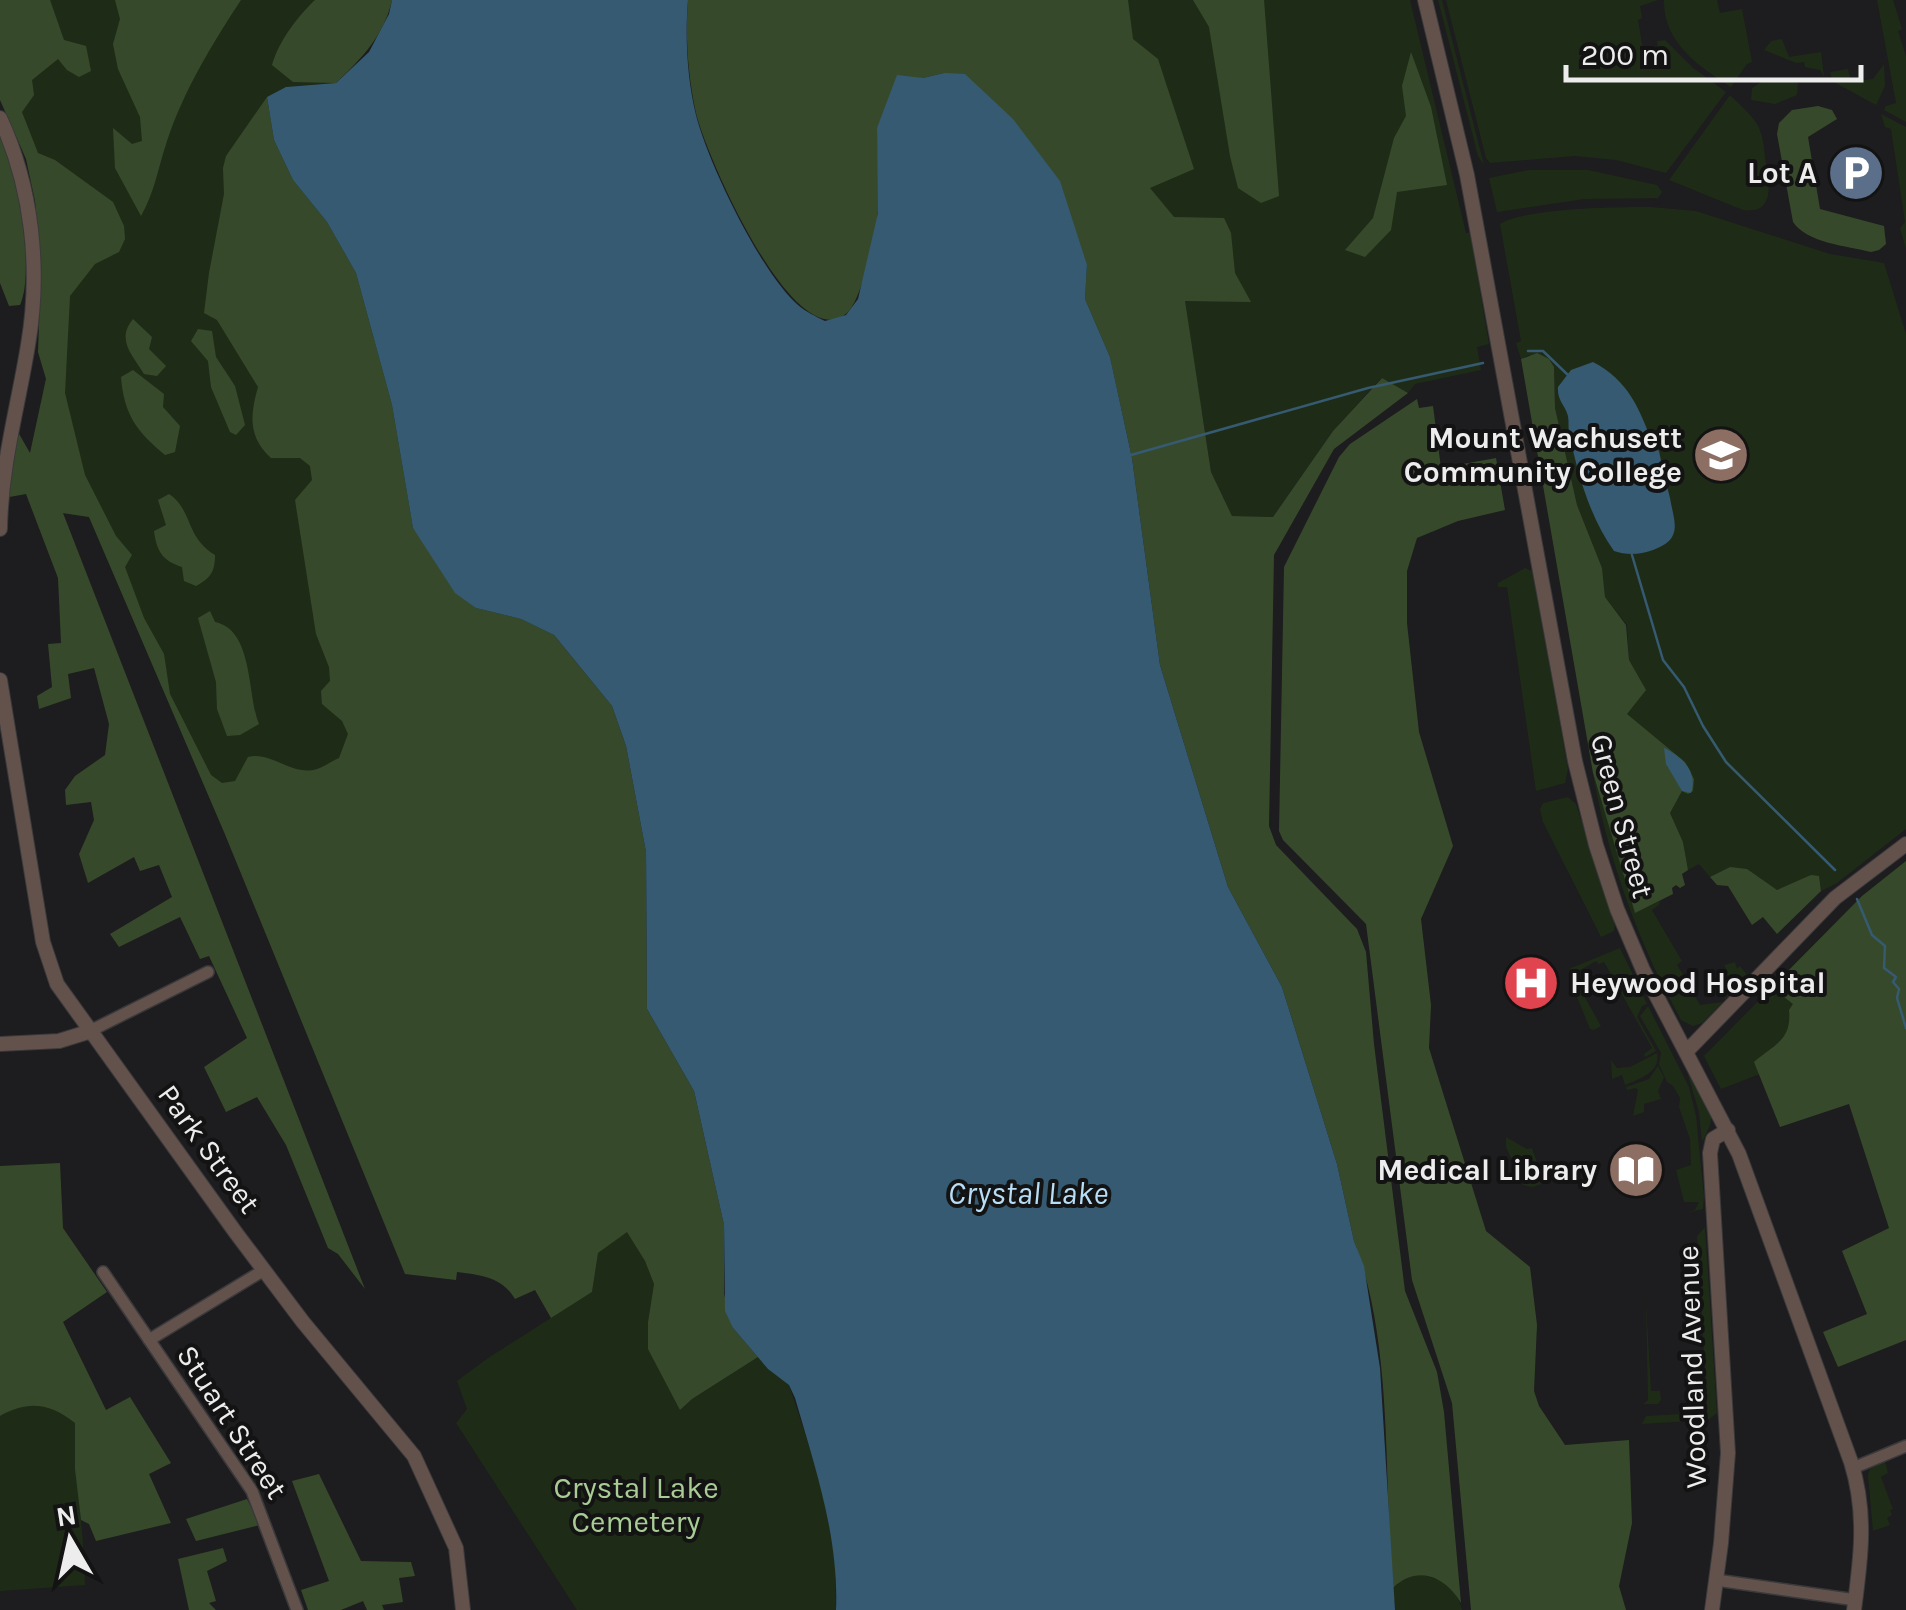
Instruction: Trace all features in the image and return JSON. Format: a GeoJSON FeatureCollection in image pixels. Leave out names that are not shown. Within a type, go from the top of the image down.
{"type":"FeatureCollection","features":[{"type":"Feature","properties":{"kind":"street","name":"Green Street"},"geometry":{"type":"LineString","coordinates":[[1425,0],[1467,175],[1585,803],[1617,909],[1751,1184],[1853,1468],[1864,1528],[1855,1605]]}},
{"type":"Feature","properties":{"kind":"street"},"geometry":{"type":"LineString","coordinates":[[0,118],[25,190],[34,292],[28,346],[3,474],[0,528]]}},
{"type":"Feature","properties":{"kind":"street","name":"Park Street"},"geometry":{"type":"LineString","coordinates":[[0,680],[47,960],[56,984],[264,1270],[414,1456],[456,1548],[463,1610]]}},
{"type":"Feature","properties":{"kind":"street"},"geometry":{"type":"LineString","coordinates":[[1687,1051],[1835,898],[1906,844]]}},
{"type":"Feature","properties":{"kind":"street"},"geometry":{"type":"LineString","coordinates":[[0,1044],[59,1041],[88,1032],[208,972]]}},
{"type":"Feature","properties":{"kind":"street","name":"Woodland Avenue"},"geometry":{"type":"LineString","coordinates":[[1712,1610],[1728,1454],[1710,1154],[1714,1139],[1728,1130]]}},
{"type":"Feature","properties":{"kind":"street"},"geometry":{"type":"LineString","coordinates":[[149,1340],[264,1270]]}},
{"type":"Feature","properties":{"kind":"street","name":"Stuart Street"},"geometry":{"type":"LineString","coordinates":[[103,1272],[256,1498],[297,1610]]}},
{"type":"Feature","properties":{"kind":"street"},"geometry":{"type":"LineString","coordinates":[[1853,1468],[1906,1446]]}},
{"type":"Feature","properties":{"kind":"street"},"geometry":{"type":"LineString","coordinates":[[1716,1580],[1855,1605]]}},
{"type":"Feature","properties":{"kind":"green space"},"geometry":{"type":"Polygon","coordinates":[[[0,0],[50,0],[64,40],[86,46],[91,71],[79,77],[58,59],[32,80],[34,95],[22,112],[38,153],[55,160],[113,202],[124,226],[125,239],[119,252],[95,264],[70,296],[65,393],[85,475],[116,536],[132,555],[125,567],[144,618],[164,654],[170,694],[211,775],[222,783],[235,781],[248,757],[257,756],[299,770],[317,769],[339,758],[348,734],[342,721],[322,704],[321,691],[330,681],[329,667],[316,634],[295,500],[312,480],[310,466],[300,458],[271,458],[258,442],[253,407],[258,387],[217,320],[204,313],[224,194],[226,156],[267,97],[274,140],[293,180],[327,222],[356,273],[392,405],[413,528],[476,608],[521,619],[554,635],[612,706],[626,746],[646,852],[647,1009],[694,1091],[724,1225],[724,1294],[733,1328],[758,1357],[680,1410],[648,1349],[654,1284],[627,1232],[598,1253],[592,1292],[551,1318],[535,1290],[515,1299],[504,1286],[482,1276],[457,1272],[456,1280],[405,1274],[224,832],[89,517],[63,513],[365,1289],[338,1254],[328,1248],[286,1145],[257,1097],[226,1112],[204,1067],[247,1038],[209,956],[200,959],[180,917],[119,947],[110,934],[172,897],[159,865],[140,871],[134,857],[88,883],[79,854],[94,820],[91,802],[66,805],[65,790],[75,776],[105,755],[109,724],[94,668],[68,674],[71,698],[39,709],[37,696],[52,687],[48,644],[61,643],[58,578],[26,494],[4,498],[18,432],[30,453],[46,379],[38,352],[41,265],[35,201],[26,159],[0,100],[0,0]]]}},
{"type":"Feature","properties":{"kind":"green space"},"geometry":{"type":"Polygon","coordinates":[[[18,0],[392,0],[336,83],[286,87],[554,635],[224,832],[89,517],[45,511],[27,469],[50,359],[37,153],[22,112],[18,0]]]}},
{"type":"Feature","properties":{"kind":"green space"},"geometry":{"type":"Polygon","coordinates":[[[115,0],[241,0],[182,104],[141,216],[115,168],[113,128],[132,144],[142,141],[140,117],[118,69],[113,44],[120,19],[115,0]]]}},
{"type":"Feature","properties":{"kind":"green space"},"geometry":{"type":"Polygon","coordinates":[[[315,0],[392,0],[377,36],[336,83],[293,82],[272,65],[289,30],[315,0]]]}},
{"type":"Feature","properties":{"kind":"green space"},"geometry":{"type":"Polygon","coordinates":[[[688,0],[1410,0],[1466,233],[1470,233],[1489,344],[1477,347],[1481,370],[1415,384],[1408,393],[1381,378],[1333,431],[1273,517],[1232,516],[1211,472],[1202,412],[1120,407],[688,0]]]}},
{"type":"Feature","properties":{"kind":"green space"},"geometry":{"type":"Polygon","coordinates":[[[688,0],[1128,0],[1133,39],[1158,59],[1194,169],[1150,188],[1174,217],[1224,218],[1231,233],[1235,273],[1251,302],[1185,301],[1211,472],[1232,516],[1273,517],[1333,431],[1382,378],[1408,393],[1334,449],[1274,555],[1269,826],[1276,845],[1357,929],[1366,952],[1405,1291],[1437,1372],[1444,1412],[1461,1603],[1439,1580],[1421,1575],[1393,1588],[1385,1412],[1376,1324],[1367,1281],[1337,1164],[1282,987],[1228,887],[1160,665],[1132,458],[1110,357],[1085,299],[1087,265],[944,73],[923,78],[877,128],[877,222],[853,306],[847,313],[826,319],[802,307],[755,245],[703,135],[689,71],[688,0]]]}},
{"type":"Feature","properties":{"kind":"green space"},"geometry":{"type":"Polygon","coordinates":[[[1193,0],[1264,0],[1279,196],[1261,203],[1238,188],[1209,27],[1193,0]]]}},
{"type":"Feature","properties":{"kind":"green space"},"geometry":{"type":"Polygon","coordinates":[[[1438,0],[1442,0],[1484,165],[1478,156],[1438,0]]]}},
{"type":"Feature","properties":{"kind":"green space"},"geometry":{"type":"Polygon","coordinates":[[[1446,0],[1658,0],[1640,6],[1642,18],[1638,20],[1644,56],[1659,54],[1657,41],[1665,40],[1692,67],[1726,92],[1666,173],[1616,160],[1575,156],[1490,163],[1446,0]]]}},
{"type":"Feature","properties":{"kind":"green space"},"geometry":{"type":"Polygon","coordinates":[[[1664,0],[1717,0],[1720,13],[1742,9],[1752,62],[1731,87],[1695,61],[1676,40],[1665,15],[1664,0]]]}},
{"type":"Feature","properties":{"kind":"green space"},"geometry":{"type":"Polygon","coordinates":[[[1877,0],[1893,0],[1902,29],[1898,31],[1906,56],[1906,122],[1884,110],[1896,103],[1877,0]]]}},
{"type":"Feature","properties":{"kind":"green space"},"geometry":{"type":"Polygon","coordinates":[[[1782,39],[1789,57],[1821,52],[1824,77],[1820,70],[1805,67],[1804,62],[1796,63],[1764,50],[1771,41],[1782,39]]]}},
{"type":"Feature","properties":{"kind":"green space"},"geometry":{"type":"Polygon","coordinates":[[[1411,52],[1431,107],[1447,185],[1397,192],[1391,230],[1365,257],[1345,250],[1373,218],[1394,138],[1406,116],[1402,86],[1411,52]]]}},
{"type":"Feature","properties":{"kind":"green space"},"geometry":{"type":"Polygon","coordinates":[[[1884,64],[1885,86],[1876,105],[1832,81],[1830,72],[1848,69],[1851,82],[1873,79],[1884,64]]]}},
{"type":"Feature","properties":{"kind":"green space"},"geometry":{"type":"Polygon","coordinates":[[[1776,78],[1798,83],[1797,95],[1775,104],[1751,100],[1752,88],[1776,78]]]}},
{"type":"Feature","properties":{"kind":"green space"},"geometry":{"type":"Polygon","coordinates":[[[1730,95],[1754,120],[1762,139],[1768,197],[1760,208],[1753,210],[1743,210],[1669,180],[1730,95]]]}},
{"type":"Feature","properties":{"kind":"green space"},"geometry":{"type":"Polygon","coordinates":[[[1818,106],[1832,110],[1837,119],[1808,137],[1820,209],[1884,226],[1886,244],[1879,250],[1871,252],[1818,239],[1793,222],[1777,134],[1779,123],[1792,110],[1818,106]]]}},
{"type":"Feature","properties":{"kind":"green space"},"geometry":{"type":"Polygon","coordinates":[[[1881,114],[1906,127],[1906,249],[1900,228],[1905,222],[1891,129],[1885,127],[1881,114]]]}},
{"type":"Feature","properties":{"kind":"green space"},"geometry":{"type":"Polygon","coordinates":[[[0,134],[18,194],[25,245],[20,305],[9,306],[0,283],[0,134]]]}},
{"type":"Feature","properties":{"kind":"green space"},"geometry":{"type":"Polygon","coordinates":[[[1529,170],[1588,170],[1657,185],[1662,192],[1658,198],[1584,199],[1497,212],[1489,178],[1529,170]]]}},
{"type":"Feature","properties":{"kind":"green space","name":"Mount Wachusett Community College"},"geometry":{"type":"Polygon","coordinates":[[[1650,207],[1696,211],[1830,254],[1884,263],[1906,334],[1906,829],[1821,891],[1819,876],[1776,890],[1730,867],[1710,877],[1699,864],[1688,870],[1683,842],[1670,813],[1682,791],[1685,762],[1626,714],[1645,690],[1629,660],[1627,625],[1605,597],[1602,568],[1577,505],[1555,408],[1554,367],[1529,355],[1521,359],[1516,343],[1521,341],[1500,224],[1550,212],[1650,207]]]}},
{"type":"Feature","properties":{"kind":"green space"},"geometry":{"type":"Polygon","coordinates":[[[133,319],[152,337],[149,349],[166,366],[157,376],[144,374],[128,347],[126,334],[133,319]]]}},
{"type":"Feature","properties":{"kind":"green space"},"geometry":{"type":"Polygon","coordinates":[[[198,329],[212,331],[216,357],[235,386],[245,425],[236,435],[230,432],[211,387],[208,361],[191,341],[198,329]]]}},
{"type":"Feature","properties":{"kind":"green space"},"geometry":{"type":"Polygon","coordinates":[[[1537,353],[1554,367],[1555,408],[1577,505],[1602,568],[1605,597],[1626,625],[1629,660],[1646,690],[1627,714],[1685,762],[1694,779],[1693,791],[1682,791],[1670,813],[1683,842],[1688,870],[1682,874],[1685,885],[1676,885],[1673,894],[1635,913],[1593,773],[1521,359],[1537,353]]]}},
{"type":"Feature","properties":{"kind":"green space"},"geometry":{"type":"Polygon","coordinates":[[[133,370],[164,394],[163,407],[180,426],[175,452],[165,455],[133,421],[121,377],[133,370]]]}},
{"type":"Feature","properties":{"kind":"green space"},"geometry":{"type":"Polygon","coordinates":[[[1417,399],[1419,408],[1433,406],[1441,468],[1496,458],[1505,510],[1458,521],[1417,538],[1407,571],[1407,623],[1419,732],[1453,846],[1421,919],[1431,1005],[1429,1048],[1486,1231],[1530,1267],[1537,1325],[1534,1391],[1539,1406],[1565,1445],[1629,1440],[1632,1523],[1619,1586],[1626,1610],[1471,1610],[1452,1403],[1412,1280],[1366,924],[1283,840],[1279,831],[1284,567],[1339,457],[1350,444],[1417,399]]]}},
{"type":"Feature","properties":{"kind":"green space"},"geometry":{"type":"Polygon","coordinates":[[[169,494],[177,500],[205,548],[215,555],[211,574],[196,586],[184,581],[182,567],[165,558],[157,544],[154,531],[166,525],[158,500],[169,494]]]}},
{"type":"Feature","properties":{"kind":"green space"},"geometry":{"type":"Polygon","coordinates":[[[1525,568],[1532,571],[1568,769],[1565,783],[1536,791],[1507,587],[1498,587],[1498,583],[1525,568]]]}},
{"type":"Feature","properties":{"kind":"green space"},"geometry":{"type":"Polygon","coordinates":[[[210,611],[215,622],[237,637],[247,666],[259,724],[240,735],[227,736],[217,709],[216,682],[198,618],[210,611]]]}},
{"type":"Feature","properties":{"kind":"green space"},"geometry":{"type":"Polygon","coordinates":[[[1593,773],[1635,912],[1660,901],[1652,910],[1682,961],[1677,965],[1687,981],[1666,992],[1622,885],[1593,773]]]}},
{"type":"Feature","properties":{"kind":"green space"},"geometry":{"type":"Polygon","coordinates":[[[1568,797],[1576,804],[1615,922],[1614,931],[1601,937],[1543,822],[1543,803],[1568,797]]]}},
{"type":"Feature","properties":{"kind":"green space"},"geometry":{"type":"Polygon","coordinates":[[[1906,861],[1851,1039],[1721,1089],[1704,1056],[1862,896],[1906,861]]]}},
{"type":"Feature","properties":{"kind":"green space"},"geometry":{"type":"Polygon","coordinates":[[[1906,861],[1906,1340],[1838,1367],[1823,1332],[1867,1314],[1842,1251],[1889,1228],[1849,1104],[1780,1127],[1754,1062],[1785,1035],[1793,1004],[1778,992],[1772,997],[1767,992],[1862,896],[1906,861]]]}},
{"type":"Feature","properties":{"kind":"green space"},"geometry":{"type":"Polygon","coordinates":[[[1730,867],[1747,869],[1777,890],[1811,875],[1819,876],[1821,891],[1777,934],[1763,917],[1752,925],[1728,886],[1717,885],[1710,877],[1730,867]]]}},
{"type":"Feature","properties":{"kind":"green space"},"geometry":{"type":"Polygon","coordinates":[[[1620,948],[1647,1004],[1637,1017],[1656,1051],[1645,1057],[1652,1048],[1604,962],[1596,961],[1572,975],[1568,972],[1620,948]]]}},
{"type":"Feature","properties":{"kind":"green space"},"geometry":{"type":"Polygon","coordinates":[[[1735,962],[1737,969],[1740,966],[1748,976],[1725,999],[1716,979],[1728,972],[1724,965],[1735,962]]]}},
{"type":"Feature","properties":{"kind":"green space"},"geometry":{"type":"Polygon","coordinates":[[[1574,978],[1601,1026],[1594,1030],[1590,1029],[1571,982],[1574,978]]]}},
{"type":"Feature","properties":{"kind":"green space"},"geometry":{"type":"Polygon","coordinates":[[[1688,984],[1700,1005],[1723,1002],[1702,1023],[1693,1026],[1681,1020],[1668,995],[1688,984]]]}},
{"type":"Feature","properties":{"kind":"green space"},"geometry":{"type":"Polygon","coordinates":[[[1648,1006],[1689,1087],[1696,1116],[1703,1209],[1686,1213],[1695,1210],[1699,1202],[1684,1202],[1676,1170],[1691,1165],[1690,1139],[1679,1107],[1680,1098],[1667,1082],[1659,1064],[1661,1053],[1640,1016],[1648,1006]]]}},
{"type":"Feature","properties":{"kind":"green space"},"geometry":{"type":"Polygon","coordinates":[[[1657,1053],[1656,1065],[1643,1077],[1625,1085],[1622,1075],[1612,1079],[1611,1060],[1617,1068],[1630,1067],[1657,1053]]]}},
{"type":"Feature","properties":{"kind":"green space"},"geometry":{"type":"Polygon","coordinates":[[[1658,1066],[1664,1077],[1658,1091],[1661,1099],[1644,1104],[1644,1112],[1633,1116],[1638,1090],[1626,1087],[1649,1079],[1658,1066]]]}},
{"type":"Feature","properties":{"kind":"green space"},"geometry":{"type":"Polygon","coordinates":[[[1687,1072],[1711,1113],[1702,1142],[1699,1112],[1687,1072]]]}},
{"type":"Feature","properties":{"kind":"green space"},"geometry":{"type":"Polygon","coordinates":[[[1506,1137],[1532,1148],[1544,1183],[1523,1185],[1506,1147],[1506,1137]]]}},
{"type":"Feature","properties":{"kind":"green space"},"geometry":{"type":"Polygon","coordinates":[[[60,1163],[63,1228],[107,1292],[63,1322],[106,1410],[130,1397],[171,1463],[149,1474],[171,1523],[96,1541],[89,1524],[81,1520],[75,1423],[57,1411],[39,1406],[0,1416],[0,1166],[60,1163]]]}},
{"type":"Feature","properties":{"kind":"green space"},"geometry":{"type":"Polygon","coordinates":[[[1705,1227],[1717,1413],[1708,1420],[1642,1424],[1646,1416],[1699,1413],[1699,1404],[1707,1403],[1697,1236],[1705,1227]]]}},
{"type":"Feature","properties":{"kind":"green space","name":"Crystal Lake Cemetery"},"geometry":{"type":"Polygon","coordinates":[[[627,1231],[654,1284],[648,1322],[680,1410],[758,1357],[789,1385],[820,1478],[835,1557],[836,1610],[577,1610],[456,1423],[467,1409],[457,1381],[592,1292],[598,1253],[627,1231]]]}},
{"type":"Feature","properties":{"kind":"green space"},"geometry":{"type":"Polygon","coordinates":[[[1646,1301],[1651,1391],[1660,1391],[1658,1404],[1643,1404],[1648,1400],[1646,1301]]]}},
{"type":"Feature","properties":{"kind":"green space"},"geometry":{"type":"Polygon","coordinates":[[[38,1404],[59,1410],[75,1423],[85,1585],[0,1591],[0,1416],[18,1406],[38,1404]]]}},
{"type":"Feature","properties":{"kind":"green space"},"geometry":{"type":"Polygon","coordinates":[[[1885,1461],[1888,1473],[1881,1477],[1892,1515],[1887,1518],[1890,1525],[1873,1531],[1868,1475],[1870,1469],[1885,1461]]]}},
{"type":"Feature","properties":{"kind":"green space"},"geometry":{"type":"Polygon","coordinates":[[[319,1474],[361,1561],[411,1562],[415,1576],[399,1578],[403,1602],[382,1605],[384,1610],[367,1610],[363,1601],[341,1610],[308,1610],[301,1590],[329,1581],[292,1481],[319,1474]]]}},
{"type":"Feature","properties":{"kind":"green space"},"geometry":{"type":"Polygon","coordinates":[[[247,1499],[260,1525],[196,1541],[186,1519],[247,1499]]]}},
{"type":"Feature","properties":{"kind":"green space"},"geometry":{"type":"Polygon","coordinates":[[[223,1548],[227,1561],[207,1571],[216,1601],[209,1603],[216,1610],[189,1610],[178,1559],[223,1548]]]}},
{"type":"Feature","properties":{"kind":"green space"},"geometry":{"type":"Polygon","coordinates":[[[1415,1574],[1445,1584],[1456,1594],[1462,1610],[1395,1610],[1393,1588],[1415,1574]]]}},
{"type":"Feature","properties":{"kind":"water","name":"Crystal Lake"},"geometry":{"type":"Polygon","coordinates":[[[392,0],[688,0],[691,87],[712,160],[768,269],[798,305],[825,321],[846,315],[858,299],[878,213],[877,128],[897,75],[923,78],[965,74],[1013,119],[1060,181],[1087,265],[1085,299],[1110,357],[1132,458],[1160,665],[1228,887],[1282,987],[1364,1266],[1380,1368],[1395,1610],[836,1610],[830,1529],[795,1398],[789,1385],[768,1369],[733,1328],[725,1311],[724,1225],[694,1091],[647,1009],[646,852],[626,746],[612,706],[554,635],[521,619],[476,608],[455,593],[413,528],[392,405],[356,273],[327,222],[293,180],[274,140],[267,97],[286,87],[336,83],[369,52],[392,0]]]}},
{"type":"Feature","properties":{"kind":"water"},"geometry":{"type":"Polygon","coordinates":[[[1593,362],[1624,387],[1659,451],[1675,529],[1669,541],[1648,552],[1614,551],[1580,479],[1558,387],[1571,370],[1593,362]]]}},
{"type":"Feature","properties":{"kind":"water"},"geometry":{"type":"Polygon","coordinates":[[[1664,748],[1691,772],[1691,793],[1682,791],[1666,764],[1664,748]]]}},
{"type":"Feature","properties":{"kind":"waterway"},"geometry":{"type":"LineString","coordinates":[[1528,351],[1543,351],[1569,376]]}},
{"type":"Feature","properties":{"kind":"waterway"},"geometry":{"type":"LineString","coordinates":[[1131,455],[1368,388],[1483,363]]}},
{"type":"Feature","properties":{"kind":"waterway"},"geometry":{"type":"LineString","coordinates":[[1632,555],[1663,660],[1684,687],[1726,762],[1835,870]]}},
{"type":"Feature","properties":{"kind":"waterway"},"geometry":{"type":"LineString","coordinates":[[1857,899],[1872,935],[1885,946],[1884,968],[1896,977],[1893,982],[1899,989],[1897,998],[1906,1028]]}},
{"type":"Feature","properties":{"kind":"place","name":"Lot A"},"geometry":{"type":"Point","coordinates":[1856,173]}},
{"type":"Feature","properties":{"kind":"place","name":"Mount Wachusett Community College"},"geometry":{"type":"Point","coordinates":[1721,455]}},
{"type":"Feature","properties":{"kind":"place","name":"Heywood Hospital"},"geometry":{"type":"Point","coordinates":[1531,983]}},
{"type":"Feature","properties":{"kind":"place","name":"Medical Library"},"geometry":{"type":"Point","coordinates":[1636,1170]}}]}
